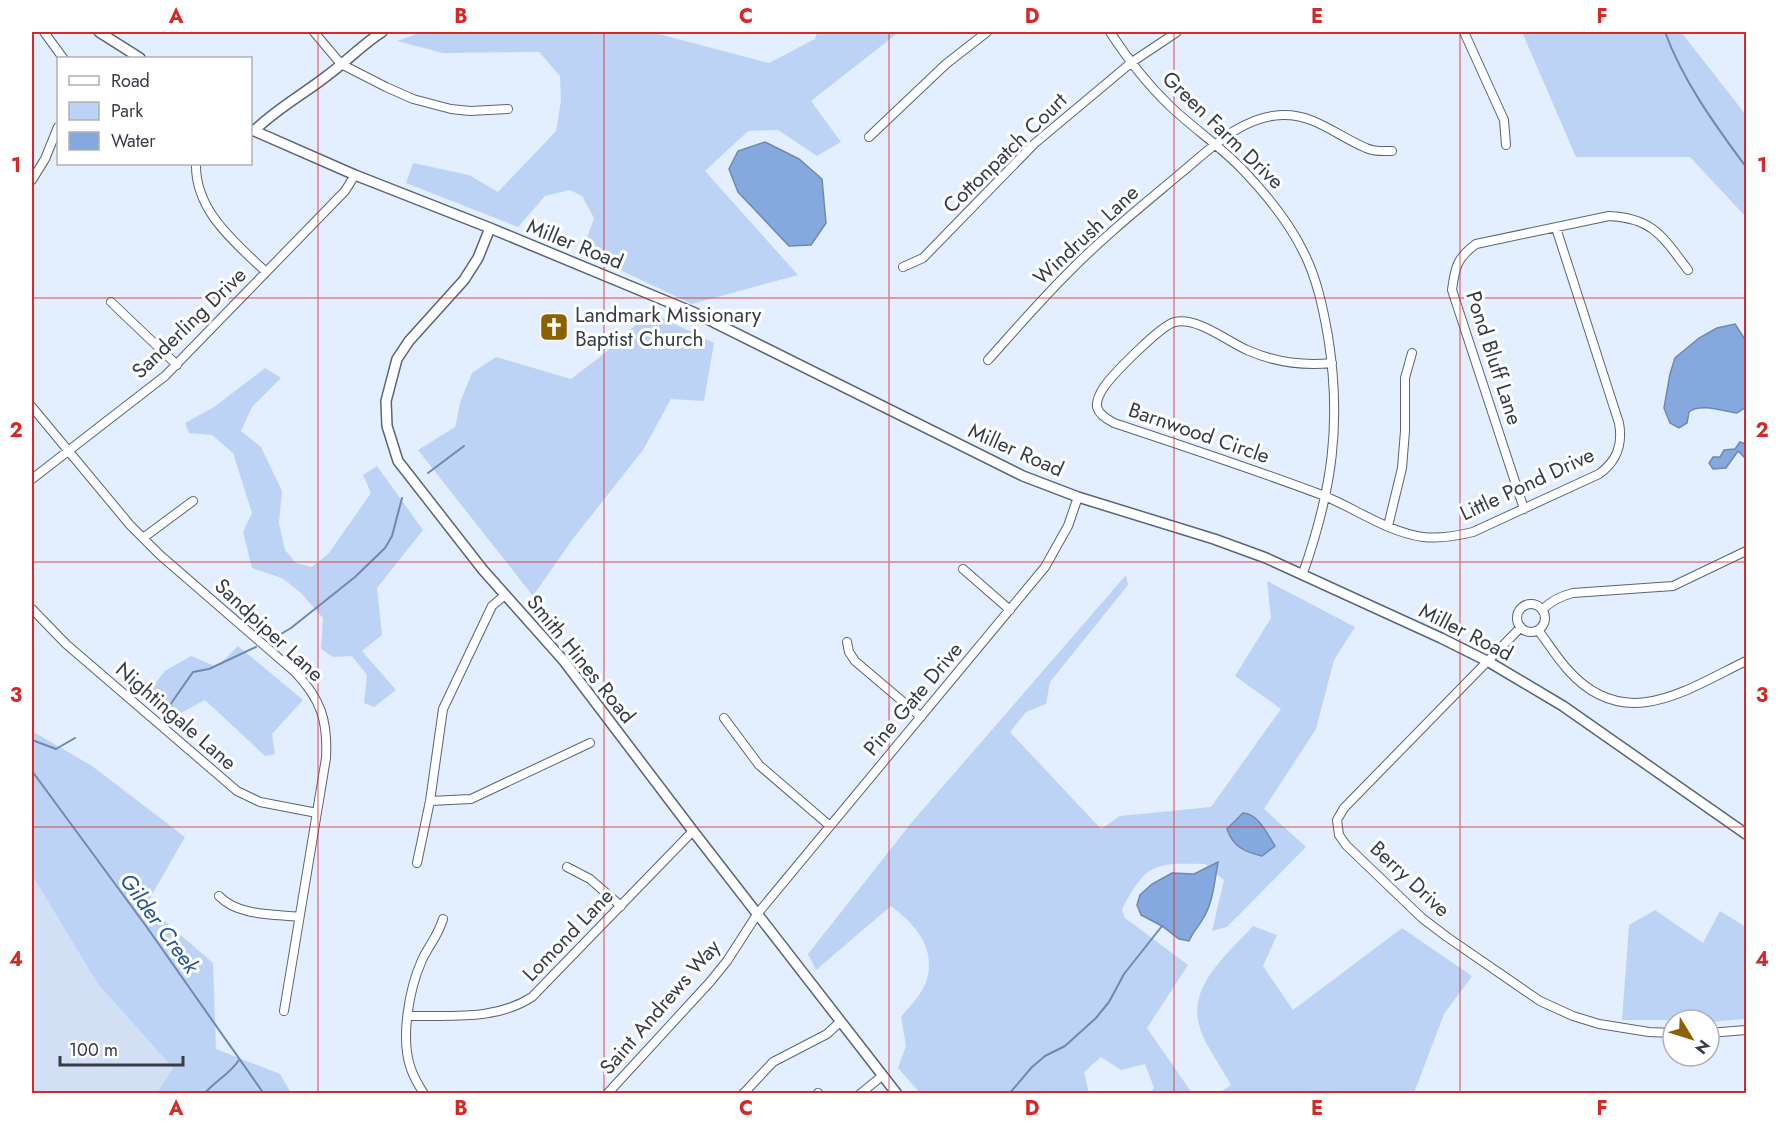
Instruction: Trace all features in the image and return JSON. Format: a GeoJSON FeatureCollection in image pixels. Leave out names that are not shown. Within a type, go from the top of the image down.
{"type":"FeatureCollection","features":[{"type":"Feature","properties":{"kind":"street"},"geometry":{"type":"LineString","coordinates":[[44,32],[62,57]]}},
{"type":"Feature","properties":{"kind":"street"},"geometry":{"type":"LineString","coordinates":[[99,32],[138,57]]}},
{"type":"Feature","properties":{"kind":"street"},"geometry":{"type":"LineString","coordinates":[[314,32],[341,64],[386,87],[433,105],[470,111],[508,109]]}},
{"type":"Feature","properties":{"kind":"street"},"geometry":{"type":"LineString","coordinates":[[252,130],[382,32]]}},
{"type":"Feature","properties":{"kind":"street"},"geometry":{"type":"LineString","coordinates":[[869,137],[946,64],[987,32]]}},
{"type":"Feature","properties":{"kind":"street","name":"Green Farm Drive"},"geometry":{"type":"LineString","coordinates":[[1110,32],[1132,62],[1170,106],[1241,167],[1264,193],[1285,220],[1305,254],[1322,300],[1332,363],[1335,408],[1334,446],[1315,540],[1303,573]]}},
{"type":"Feature","properties":{"kind":"street","name":"Cottonpatch Court"},"geometry":{"type":"LineString","coordinates":[[903,267],[923,258],[1034,144],[1132,62],[1177,32]]}},
{"type":"Feature","properties":{"kind":"street"},"geometry":{"type":"LineString","coordinates":[[1464,32],[1504,120],[1506,145]]}},
{"type":"Feature","properties":{"kind":"street","name":"Windrush Lane"},"geometry":{"type":"LineString","coordinates":[[988,360],[1070,271],[1147,201],[1216,145],[1251,122],[1267,116],[1295,115],[1312,119],[1366,148],[1392,151]]}},
{"type":"Feature","properties":{"kind":"street"},"geometry":{"type":"LineString","coordinates":[[32,180],[45,159],[57,129]]}},
{"type":"Feature","properties":{"kind":"street","name":"Miller Road"},"geometry":{"type":"LineString","coordinates":[[252,130],[355,175],[695,313],[999,465],[1046,486],[1214,539],[1303,573],[1489,662],[1563,706],[1746,834]]}},
{"type":"Feature","properties":{"kind":"street"},"geometry":{"type":"LineString","coordinates":[[196,165],[197,183],[206,207],[225,231],[266,272]]}},
{"type":"Feature","properties":{"kind":"street","name":"Sanderling Drive"},"geometry":{"type":"LineString","coordinates":[[32,479],[153,387],[177,365],[345,191],[355,175]]}},
{"type":"Feature","properties":{"kind":"street","name":"Pond Bluff Lane"},"geometry":{"type":"LineString","coordinates":[[1524,509],[1452,290],[1455,270],[1462,254],[1476,244],[1608,216],[1635,219],[1656,231],[1688,270]]}},
{"type":"Feature","properties":{"kind":"street","name":"Smith Hines Road"},"geometry":{"type":"LineString","coordinates":[[490,228],[464,280],[409,341],[397,360],[388,389],[387,426],[398,461],[483,570],[564,661],[897,1094]]}},
{"type":"Feature","properties":{"kind":"street","name":"Little Pond Drive"},"geometry":{"type":"LineString","coordinates":[[1325,497],[1404,533],[1425,537],[1454,536],[1473,532],[1608,468],[1616,458],[1621,444],[1619,423],[1556,228]]}},
{"type":"Feature","properties":{"kind":"street"},"geometry":{"type":"LineString","coordinates":[[111,302],[177,365]]}},
{"type":"Feature","properties":{"kind":"street","name":"Barnwood Circle"},"geometry":{"type":"LineString","coordinates":[[1325,497],[1263,472],[1114,423],[1103,417],[1097,410],[1097,401],[1107,383],[1155,335],[1173,322],[1185,321],[1203,327],[1247,350],[1283,362],[1332,363]]}},
{"type":"Feature","properties":{"kind":"street"},"geometry":{"type":"LineString","coordinates":[[1388,526],[1402,468],[1405,378],[1412,353]]}},
{"type":"Feature","properties":{"kind":"street","name":"Sandpiper Lane"},"geometry":{"type":"LineString","coordinates":[[32,407],[120,514],[143,538],[295,672],[314,693],[323,716],[327,742],[284,1011]]}},
{"type":"Feature","properties":{"kind":"street","name":"Pine Gate Drive"},"geometry":{"type":"LineString","coordinates":[[758,913],[1054,554],[1068,526],[1078,497]]}},
{"type":"Feature","properties":{"kind":"street"},"geometry":{"type":"LineString","coordinates":[[143,538],[193,501]]}},
{"type":"Feature","properties":{"kind":"street"},"geometry":{"type":"LineString","coordinates":[[1542,610],[1550,602],[1573,593],[1672,586],[1746,551]]}},
{"type":"Feature","properties":{"kind":"street"},"geometry":{"type":"LineString","coordinates":[[963,568],[1010,610]]}},
{"type":"Feature","properties":{"kind":"street"},"geometry":{"type":"LineString","coordinates":[[417,863],[430,801],[443,709],[492,606],[505,595]]}},
{"type":"Feature","properties":{"kind":"street"},"geometry":{"type":"LineString","coordinates":[[1530,604],[1542,610],[1545,618],[1538,630],[1528,632],[1521,627],[1517,619],[1522,608],[1530,604]]}},
{"type":"Feature","properties":{"kind":"street","name":"Nightingale Lane"},"geometry":{"type":"LineString","coordinates":[[32,609],[66,644],[237,791],[267,804],[317,813]]}},
{"type":"Feature","properties":{"kind":"street","name":"Berry Drive"},"geometry":{"type":"LineString","coordinates":[[1521,627],[1344,808],[1337,820],[1339,835],[1346,845],[1422,918],[1540,1000],[1573,1016],[1599,1024],[1661,1032]]}},
{"type":"Feature","properties":{"kind":"street"},"geometry":{"type":"LineString","coordinates":[[1538,630],[1575,677],[1589,689],[1619,702],[1647,703],[1671,698],[1746,661]]}},
{"type":"Feature","properties":{"kind":"street"},"geometry":{"type":"LineString","coordinates":[[847,642],[849,652],[855,661],[921,717]]}},
{"type":"Feature","properties":{"kind":"street"},"geometry":{"type":"LineString","coordinates":[[724,718],[759,765],[830,826]]}},
{"type":"Feature","properties":{"kind":"street"},"geometry":{"type":"LineString","coordinates":[[430,801],[471,799],[590,743]]}},
{"type":"Feature","properties":{"kind":"street","name":"Lomond Lane"},"geometry":{"type":"LineString","coordinates":[[408,1017],[488,1014],[501,1012],[524,1003],[543,987],[693,831]]}},
{"type":"Feature","properties":{"kind":"street"},"geometry":{"type":"LineString","coordinates":[[567,867],[590,879],[621,906]]}},
{"type":"Feature","properties":{"kind":"street"},"geometry":{"type":"LineString","coordinates":[[219,896],[227,905],[240,910],[299,917]]}},
{"type":"Feature","properties":{"kind":"street","name":"Saint Andrews Way"},"geometry":{"type":"LineString","coordinates":[[607,1094],[710,982],[727,961],[758,913]]}},
{"type":"Feature","properties":{"kind":"street"},"geometry":{"type":"LineString","coordinates":[[424,1094],[411,1071],[408,1059],[406,1038],[408,1017],[417,974],[426,953],[439,934],[443,920]]}},
{"type":"Feature","properties":{"kind":"street"},"geometry":{"type":"LineString","coordinates":[[743,1094],[773,1062],[827,1034],[840,1022]]}},
{"type":"Feature","properties":{"kind":"street"},"geometry":{"type":"LineString","coordinates":[[1721,1032],[1746,1030]]}},
{"type":"Feature","properties":{"kind":"street"},"geometry":{"type":"LineString","coordinates":[[860,1094],[882,1076]]}},
{"type":"Feature","properties":{"kind":"shaded area"},"geometry":{"type":"Polygon","coordinates":[[[32,875],[98,984],[173,1068],[157,1093],[32,1093],[32,875]]]}},
{"type":"Feature","properties":{"kind":"green space"},"geometry":{"type":"Polygon","coordinates":[[[422,32],[651,32],[769,63],[815,39],[817,32],[899,32],[811,101],[841,142],[817,156],[778,130],[748,131],[705,171],[798,275],[692,304],[582,252],[594,218],[582,196],[570,190],[545,196],[518,227],[406,183],[413,163],[469,175],[498,192],[556,131],[561,101],[560,76],[539,52],[443,53],[397,41],[422,32]]]}},
{"type":"Feature","properties":{"kind":"green space"},"geometry":{"type":"Polygon","coordinates":[[[1522,32],[1681,32],[1746,115],[1746,224],[1744,215],[1690,157],[1576,157],[1522,32]]]}},
{"type":"Feature","properties":{"kind":"green space"},"geometry":{"type":"Polygon","coordinates":[[[650,312],[714,343],[704,401],[671,399],[643,450],[572,540],[533,596],[418,450],[455,427],[461,400],[472,373],[496,357],[571,379],[605,353],[650,312]]]}},
{"type":"Feature","properties":{"kind":"green space"},"geometry":{"type":"Polygon","coordinates":[[[265,368],[281,378],[252,407],[241,431],[261,447],[282,491],[279,523],[285,550],[296,563],[312,567],[329,553],[371,493],[363,475],[377,466],[423,530],[377,588],[382,635],[362,651],[396,690],[374,707],[364,703],[367,675],[352,656],[333,657],[321,649],[323,618],[301,593],[282,578],[252,568],[243,532],[252,513],[233,453],[212,435],[189,433],[185,423],[214,407],[265,368]]]}},
{"type":"Feature","properties":{"kind":"green space"},"geometry":{"type":"Polygon","coordinates":[[[1126,575],[1128,585],[1050,682],[1046,704],[1026,712],[1010,732],[1101,829],[1120,816],[1211,807],[1281,709],[1235,676],[1271,618],[1267,581],[1355,627],[1334,660],[1316,729],[1264,809],[1306,847],[1227,927],[1212,931],[1224,880],[1205,864],[1174,864],[1154,868],[1138,882],[1122,909],[1125,918],[1188,965],[1147,1028],[1192,1093],[1150,1093],[1154,1088],[1145,1064],[1121,1070],[1101,1057],[1084,1072],[1089,1093],[920,1093],[898,1068],[906,1046],[901,1017],[922,991],[929,970],[926,948],[909,921],[891,906],[816,970],[808,954],[912,822],[1126,575]]]}},
{"type":"Feature","properties":{"kind":"green space"},"geometry":{"type":"Polygon","coordinates":[[[238,646],[303,700],[272,734],[275,754],[265,756],[205,700],[181,713],[162,715],[144,697],[165,671],[191,656],[217,667],[238,646]]]}},
{"type":"Feature","properties":{"kind":"green space"},"geometry":{"type":"Polygon","coordinates":[[[32,731],[92,766],[185,837],[146,905],[213,963],[216,1049],[280,1074],[291,1093],[157,1093],[173,1068],[98,984],[32,875],[32,731]]]}},
{"type":"Feature","properties":{"kind":"green space"},"geometry":{"type":"Polygon","coordinates":[[[1655,910],[1703,943],[1720,911],[1746,927],[1744,963],[1746,963],[1746,1019],[1721,1021],[1721,1008],[1661,1008],[1661,1020],[1622,1020],[1629,925],[1655,910]]]}},
{"type":"Feature","properties":{"kind":"green space"},"geometry":{"type":"Polygon","coordinates":[[[1253,926],[1277,935],[1263,966],[1293,1010],[1402,928],[1472,976],[1444,1014],[1414,1093],[1219,1093],[1231,1085],[1202,1035],[1197,1013],[1199,998],[1212,971],[1253,926]]]}},
{"type":"Feature","properties":{"kind":"water"},"geometry":{"type":"Polygon","coordinates":[[[765,142],[799,159],[822,179],[826,223],[811,245],[789,246],[738,192],[729,169],[738,151],[765,142]]]}},
{"type":"Feature","properties":{"kind":"water"},"geometry":{"type":"Polygon","coordinates":[[[1735,324],[1746,341],[1746,407],[1737,413],[1712,408],[1694,409],[1689,412],[1687,423],[1679,428],[1670,423],[1664,408],[1675,358],[1699,338],[1717,328],[1735,324]]]}},
{"type":"Feature","properties":{"kind":"water"},"geometry":{"type":"Polygon","coordinates":[[[1740,442],[1746,444],[1745,458],[1738,451],[1726,468],[1713,469],[1709,463],[1713,457],[1720,457],[1724,450],[1735,449],[1740,442]]]}},
{"type":"Feature","properties":{"kind":"water"},"geometry":{"type":"Polygon","coordinates":[[[1243,813],[1249,814],[1258,821],[1275,846],[1262,856],[1240,848],[1227,829],[1243,813]]]}},
{"type":"Feature","properties":{"kind":"water"},"geometry":{"type":"Polygon","coordinates":[[[1218,862],[1210,904],[1189,941],[1179,939],[1162,926],[1141,915],[1137,905],[1140,895],[1152,884],[1172,873],[1194,874],[1218,862]]]}},
{"type":"Feature","properties":{"kind":"waterway"},"geometry":{"type":"LineString","coordinates":[[1665,32],[1690,85],[1711,119],[1746,167]]}},
{"type":"Feature","properties":{"kind":"waterway"},"geometry":{"type":"LineString","coordinates":[[428,473],[464,446]]}},
{"type":"Feature","properties":{"kind":"waterway"},"geometry":{"type":"LineString","coordinates":[[269,641],[291,628],[355,577],[385,548],[392,536],[402,498]]}},
{"type":"Feature","properties":{"kind":"waterway"},"geometry":{"type":"LineString","coordinates":[[165,712],[193,672],[209,669],[256,647]]}},
{"type":"Feature","properties":{"kind":"waterway"},"geometry":{"type":"LineString","coordinates":[[32,740],[56,749],[75,738]]}},
{"type":"Feature","properties":{"kind":"waterway","name":"Gilder Creek"},"geometry":{"type":"LineString","coordinates":[[32,771],[146,926],[264,1094]]}},
{"type":"Feature","properties":{"kind":"waterway"},"geometry":{"type":"LineString","coordinates":[[1009,1094],[1032,1067],[1045,1056],[1065,1046],[1096,1018],[1109,1002],[1124,974],[1162,926]]}},
{"type":"Feature","properties":{"kind":"waterway"},"geometry":{"type":"LineString","coordinates":[[204,1094],[239,1060]]}},
{"type":"Feature","properties":{"kind":"place","name":"Landmark Missionary Baptist Church"},"geometry":{"type":"Point","coordinates":[554,327]}}]}
